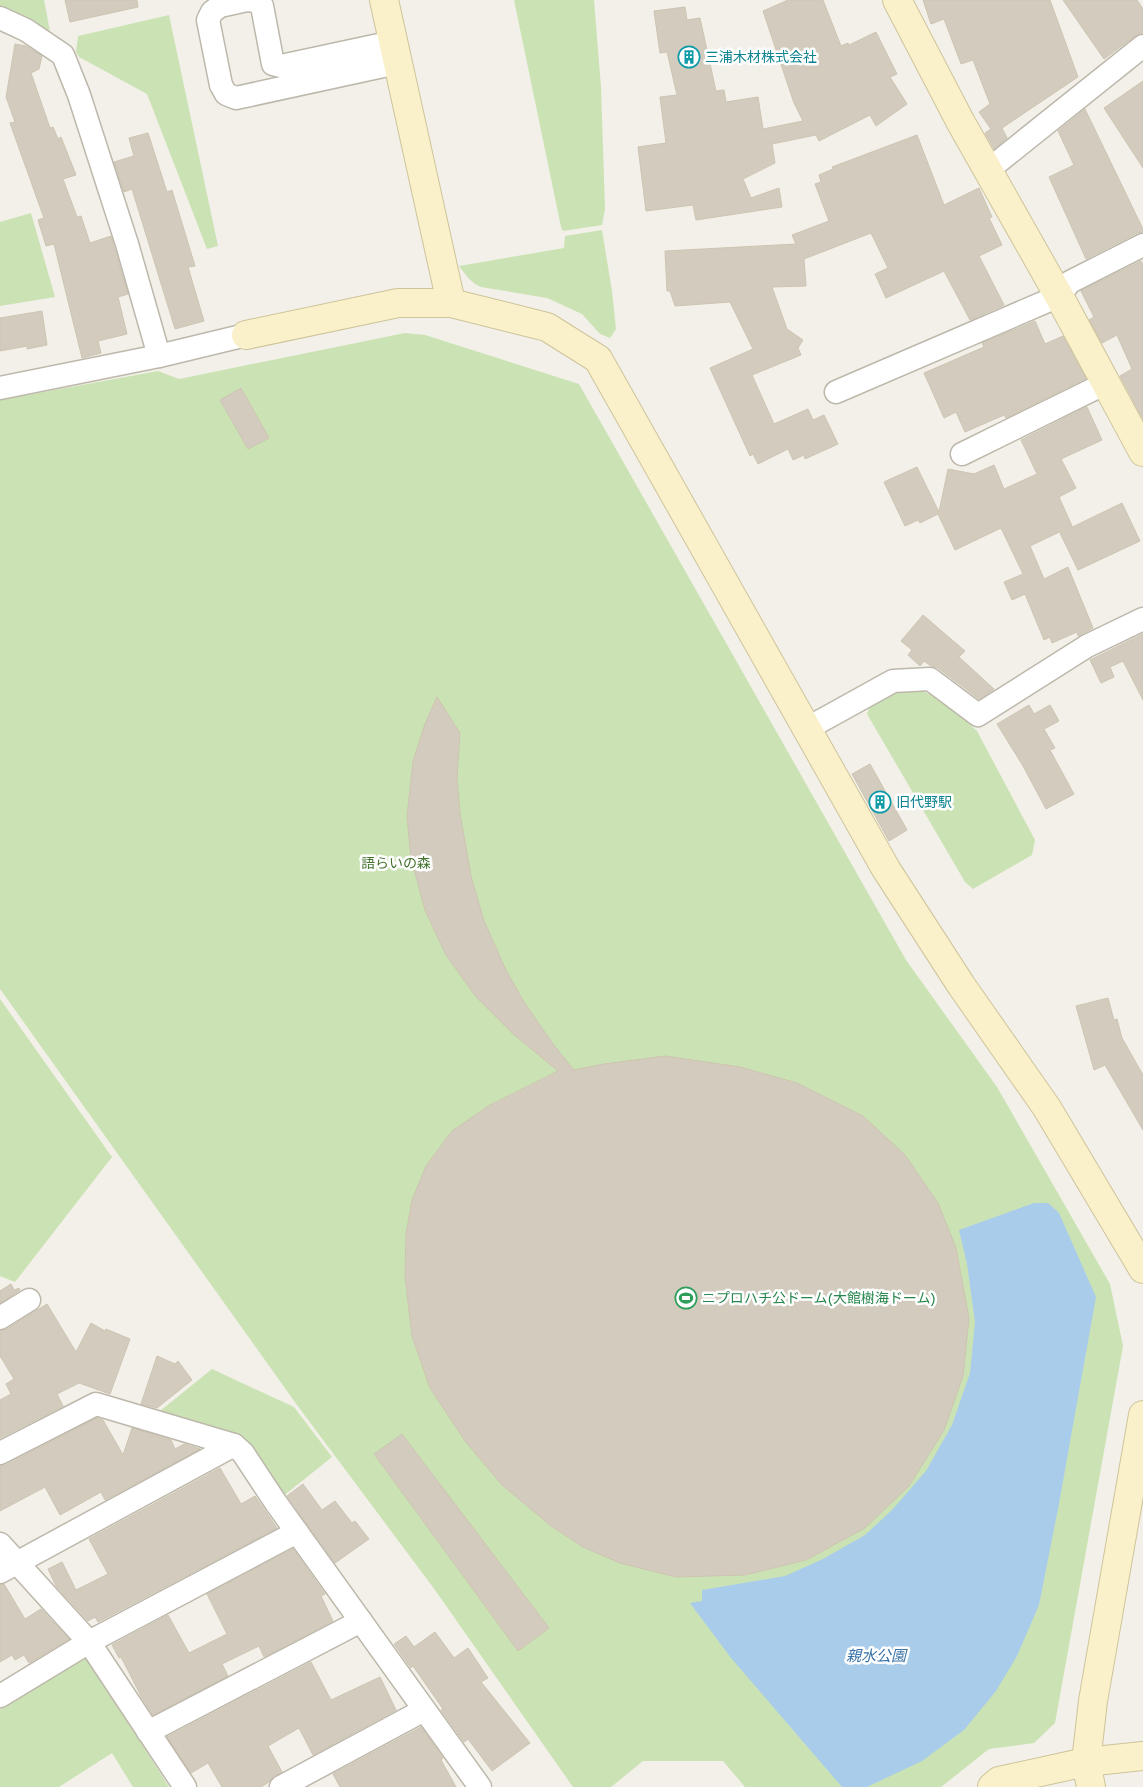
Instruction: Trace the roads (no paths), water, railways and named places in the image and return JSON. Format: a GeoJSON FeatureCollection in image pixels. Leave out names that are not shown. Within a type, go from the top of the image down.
{"type":"FeatureCollection","features":[{"type":"Feature","properties":{"kind":"street"},"geometry":{"type":"LineString","coordinates":[[247,0],[256,1],[262,6],[273,64],[281,66],[395,52],[236,98],[226,94],[221,86],[208,20],[212,12],[220,6],[247,0]]}},
{"type":"Feature","properties":{"kind":"street"},"geometry":{"type":"LineString","coordinates":[[384,0],[451,303]]}},
{"type":"Feature","properties":{"kind":"street"},"geometry":{"type":"LineString","coordinates":[[897,0],[960,121],[1059,296],[1143,452]]}},
{"type":"Feature","properties":{"kind":"street"},"geometry":{"type":"LineString","coordinates":[[0,18],[26,30],[63,55],[80,95],[121,225],[159,356]]}},
{"type":"Feature","properties":{"kind":"street"},"geometry":{"type":"LineString","coordinates":[[988,170],[1143,46]]}},
{"type":"Feature","properties":{"kind":"street"},"geometry":{"type":"LineString","coordinates":[[836,392],[1059,296],[1070,282],[1143,246]]}},
{"type":"Feature","properties":{"kind":"street"},"geometry":{"type":"LineString","coordinates":[[0,388],[159,356],[246,335],[398,303],[451,303],[547,327],[598,359],[886,869],[961,986],[1047,1108],[1143,1269]]}},
{"type":"Feature","properties":{"kind":"street"},"geometry":{"type":"LineString","coordinates":[[962,454],[1106,383]]}},
{"type":"Feature","properties":{"kind":"street"},"geometry":{"type":"LineString","coordinates":[[808,728],[894,681],[930,679],[978,715],[1087,646],[1143,619]]}},
{"type":"Feature","properties":{"kind":"street"},"geometry":{"type":"LineString","coordinates":[[0,1318],[29,1300]]}},
{"type":"Feature","properties":{"kind":"street"},"geometry":{"type":"LineString","coordinates":[[0,1453],[96,1404],[234,1446],[243,1453],[297,1532],[480,1787]]}},
{"type":"Feature","properties":{"kind":"street"},"geometry":{"type":"LineString","coordinates":[[1089,1775],[1093,1701],[1143,1415]]}},
{"type":"Feature","properties":{"kind":"street"},"geometry":{"type":"LineString","coordinates":[[8,1567],[234,1446]]}},
{"type":"Feature","properties":{"kind":"street"},"geometry":{"type":"LineString","coordinates":[[0,1696],[89,1642],[297,1532]]}},
{"type":"Feature","properties":{"kind":"street"},"geometry":{"type":"LineString","coordinates":[[0,1544],[8,1567],[89,1642],[185,1787]]}},
{"type":"Feature","properties":{"kind":"street"},"geometry":{"type":"LineString","coordinates":[[148,1732],[361,1621]]}},
{"type":"Feature","properties":{"kind":"street"},"geometry":{"type":"LineString","coordinates":[[281,1787],[424,1710]]}},
{"type":"Feature","properties":{"kind":"street"},"geometry":{"type":"LineString","coordinates":[[992,1787],[999,1781],[1089,1775],[1143,1756]]}},
{"type":"Feature","properties":{"kind":"water","name":"親水公園"},"geometry":{"type":"Polygon","coordinates":[[[1034,1203],[1048,1203],[1059,1213],[1096,1297],[1039,1605],[1017,1656],[996,1691],[964,1730],[922,1761],[867,1787],[842,1787],[731,1658],[690,1603],[702,1601],[702,1590],[785,1576],[823,1559],[865,1535],[892,1510],[926,1471],[952,1425],[970,1373],[975,1322],[967,1264],[959,1230],[1034,1203]]]}},
{"type":"Feature","properties":{"kind":"place","name":"三浦木材株式会社"},"geometry":{"type":"Point","coordinates":[689,57]}},
{"type":"Feature","properties":{"kind":"place","name":"旧代野駅"},"geometry":{"type":"Point","coordinates":[880,802]}},
{"type":"Feature","properties":{"kind":"place","name":"ニプロハチ公ドーム(大館樹海ドーム)"},"geometry":{"type":"Point","coordinates":[686,1298]}},
{"type":"Feature","properties":{"kind":"park label","name":"語らいの森"},"geometry":{"type":"Point","coordinates":[396,863]}}]}
